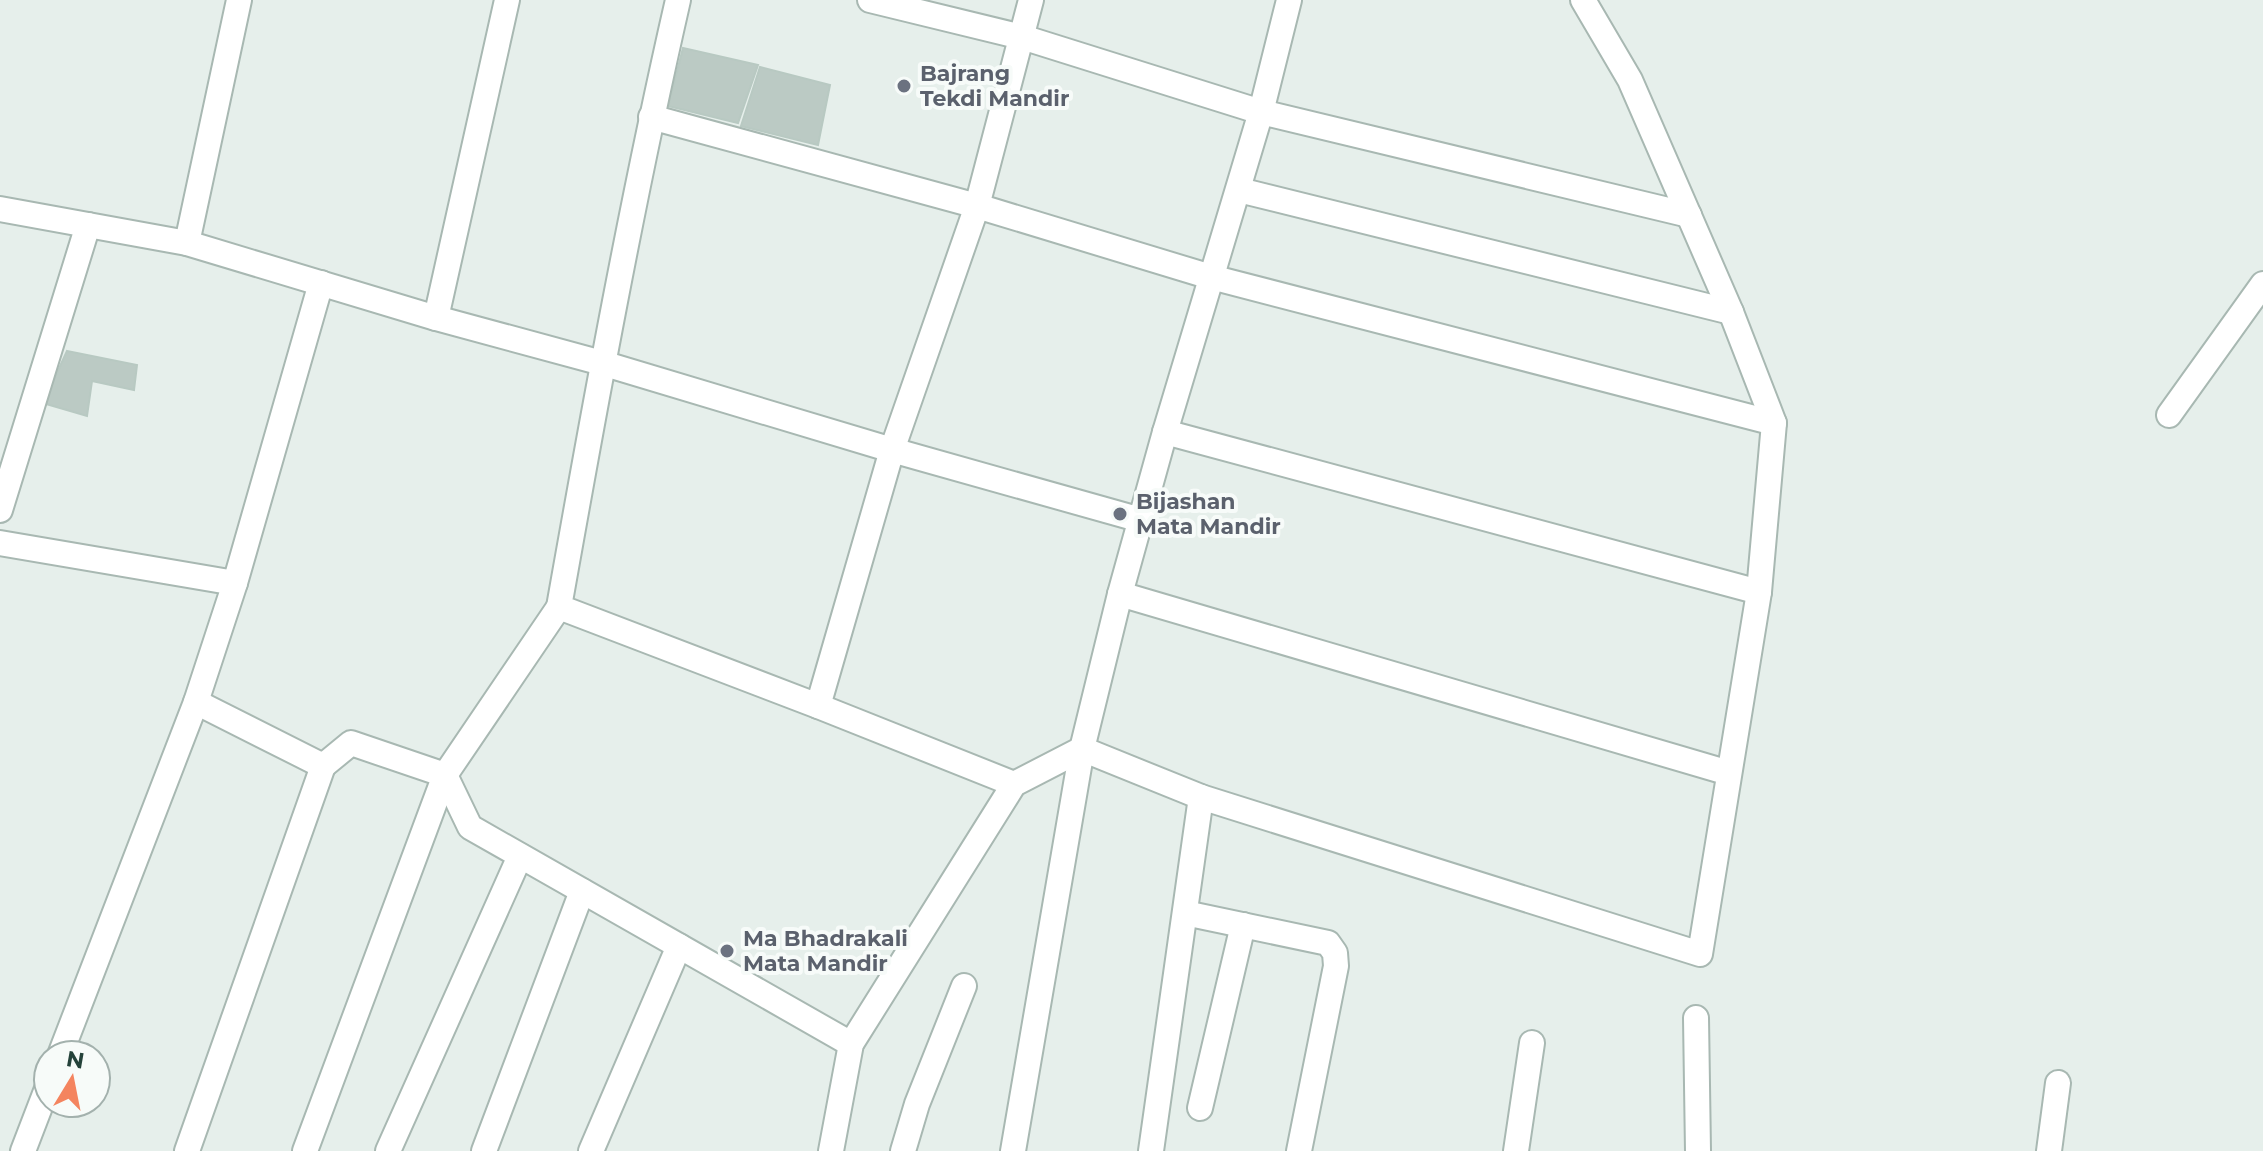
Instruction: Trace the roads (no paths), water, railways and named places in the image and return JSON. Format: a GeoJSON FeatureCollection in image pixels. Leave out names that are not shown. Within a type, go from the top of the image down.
{"type":"FeatureCollection","features":[{"type":"Feature","properties":{"kind":"street"},"geometry":{"type":"LineString","coordinates":[[187,243],[239,0]]}},
{"type":"Feature","properties":{"kind":"street"},"geometry":{"type":"LineString","coordinates":[[436,318],[507,0]]}},
{"type":"Feature","properties":{"kind":"street"},"geometry":{"type":"LineString","coordinates":[[305,1151],[445,775],[559,607],[602,363],[651,117],[678,0]]}},
{"type":"Feature","properties":{"kind":"street"},"geometry":{"type":"LineString","coordinates":[[870,0],[1022,37],[1261,112],[1689,215]]}},
{"type":"Feature","properties":{"kind":"street"},"geometry":{"type":"LineString","coordinates":[[818,706],[892,450],[977,206],[1031,0]]}},
{"type":"Feature","properties":{"kind":"street"},"geometry":{"type":"LineString","coordinates":[[1013,1151],[1082,749],[1120,594],[1165,432],[1239,190],[1289,0]]}},
{"type":"Feature","properties":{"kind":"street"},"geometry":{"type":"LineString","coordinates":[[831,1151],[851,1044],[1014,784],[1082,749],[1201,797],[1700,954],[1759,592],[1774,423],[1731,312],[1630,80],[1583,0]]}},
{"type":"Feature","properties":{"kind":"street"},"geometry":{"type":"LineString","coordinates":[[651,117],[977,206],[1211,277],[1774,423]]}},
{"type":"Feature","properties":{"kind":"street"},"geometry":{"type":"LineString","coordinates":[[1239,190],[1731,312]]}},
{"type":"Feature","properties":{"kind":"street"},"geometry":{"type":"LineString","coordinates":[[0,209],[187,243],[436,318],[602,363],[892,450],[1141,520]]}},
{"type":"Feature","properties":{"kind":"street"},"geometry":{"type":"LineString","coordinates":[[0,510],[88,225]]}},
{"type":"Feature","properties":{"kind":"street"},"geometry":{"type":"LineString","coordinates":[[66,1039],[196,702],[235,583],[321,283]]}},
{"type":"Feature","properties":{"kind":"street"},"geometry":{"type":"LineString","coordinates":[[2169,415],[2263,284]]}},
{"type":"Feature","properties":{"kind":"street"},"geometry":{"type":"LineString","coordinates":[[1165,432],[1759,592]]}},
{"type":"Feature","properties":{"kind":"street"},"geometry":{"type":"LineString","coordinates":[[0,543],[235,583]]}},
{"type":"Feature","properties":{"kind":"street"},"geometry":{"type":"LineString","coordinates":[[1120,594],[1729,773]]}},
{"type":"Feature","properties":{"kind":"street"},"geometry":{"type":"LineString","coordinates":[[559,607],[1014,784]]}},
{"type":"Feature","properties":{"kind":"street"},"geometry":{"type":"LineString","coordinates":[[196,702],[323,766]]}},
{"type":"Feature","properties":{"kind":"street"},"geometry":{"type":"LineString","coordinates":[[187,1151],[323,766],[351,743],[445,775],[470,827],[851,1044]]}},
{"type":"Feature","properties":{"kind":"street"},"geometry":{"type":"LineString","coordinates":[[1151,1151],[1201,797]]}},
{"type":"Feature","properties":{"kind":"street"},"geometry":{"type":"LineString","coordinates":[[388,1151],[520,856]]}},
{"type":"Feature","properties":{"kind":"street"},"geometry":{"type":"LineString","coordinates":[[484,1151],[582,891]]}},
{"type":"Feature","properties":{"kind":"street"},"geometry":{"type":"LineString","coordinates":[[1185,913],[1328,943],[1335,953],[1336,966],[1299,1151]]}},
{"type":"Feature","properties":{"kind":"street"},"geometry":{"type":"LineString","coordinates":[[1200,1108],[1243,925]]}},
{"type":"Feature","properties":{"kind":"street"},"geometry":{"type":"LineString","coordinates":[[591,1151],[679,946]]}},
{"type":"Feature","properties":{"kind":"street"},"geometry":{"type":"LineString","coordinates":[[903,1151],[917,1104],[964,986]]}},
{"type":"Feature","properties":{"kind":"street"},"geometry":{"type":"LineString","coordinates":[[1696,1018],[1698,1151]]}},
{"type":"Feature","properties":{"kind":"street"},"geometry":{"type":"LineString","coordinates":[[1516,1151],[1532,1043]]}},
{"type":"Feature","properties":{"kind":"street"},"geometry":{"type":"LineString","coordinates":[[2049,1151],[2058,1083]]}},
{"type":"Feature","properties":{"kind":"street"},"geometry":{"type":"LineString","coordinates":[[23,1151],[35,1119]]}},
{"type":"Feature","properties":{"kind":"place","name":"Bajrang Tekdi Mandir"},"geometry":{"type":"Point","coordinates":[904,86]}},
{"type":"Feature","properties":{"kind":"place","name":"Bijashan Mata Mandir"},"geometry":{"type":"Point","coordinates":[1120,514]}},
{"type":"Feature","properties":{"kind":"place","name":"Ma Bhadrakali Mata Mandir"},"geometry":{"type":"Point","coordinates":[727,951]}}]}
